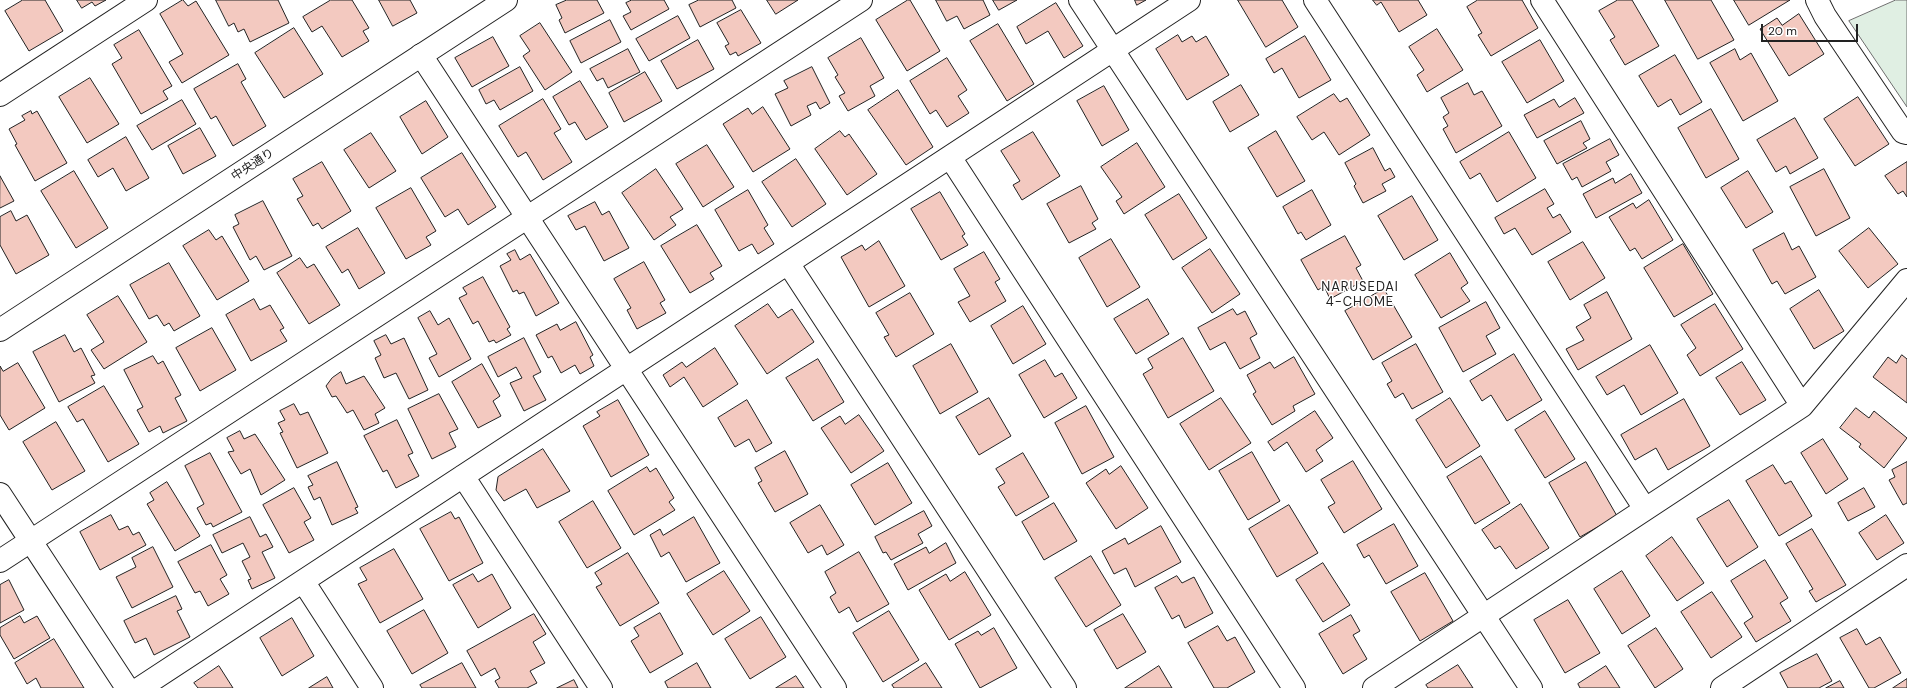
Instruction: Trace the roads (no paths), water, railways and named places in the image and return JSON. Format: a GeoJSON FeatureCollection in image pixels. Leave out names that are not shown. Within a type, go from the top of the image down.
{"type":"FeatureCollection","features":[{"type":"Feature","properties":{"kind":"street"},"geometry":{"type":"LineString","coordinates":[[0,96],[146,0]]}},
{"type":"Feature","properties":{"kind":"street","name":"中央通り"},"geometry":{"type":"LineString","coordinates":[[0,330],[506,0]]}},
{"type":"Feature","properties":{"kind":"street"},"geometry":{"type":"LineString","coordinates":[[0,562],[861,0]]}},
{"type":"Feature","properties":{"kind":"street"},"geometry":{"type":"LineString","coordinates":[[1080,0],[1530,688]]}},
{"type":"Feature","properties":{"kind":"street"},"geometry":{"type":"LineString","coordinates":[[140,688],[1189,0]]}},
{"type":"Feature","properties":{"kind":"street"},"geometry":{"type":"LineString","coordinates":[[1315,0],[1645,509]]}},
{"type":"Feature","properties":{"kind":"street"},"geometry":{"type":"LineString","coordinates":[[1542,0],[1802,406]]}},
{"type":"Feature","properties":{"kind":"street"},"geometry":{"type":"LineString","coordinates":[[1817,0],[1825,16],[1903,132],[1907,133]]}},
{"type":"Feature","properties":{"kind":"street"},"geometry":{"type":"LineString","coordinates":[[421,55],[835,688]]}},
{"type":"Feature","properties":{"kind":"street"},"geometry":{"type":"LineString","coordinates":[[950,157],[1294,688]]}},
{"type":"Feature","properties":{"kind":"street"},"geometry":{"type":"LineString","coordinates":[[788,263],[1065,688]]}},
{"type":"Feature","properties":{"kind":"street"},"geometry":{"type":"LineString","coordinates":[[1374,688],[1802,406],[1907,280]]}},
{"type":"Feature","properties":{"kind":"street"},"geometry":{"type":"LineString","coordinates":[[462,476],[601,688]]}},
{"type":"Feature","properties":{"kind":"street"},"geometry":{"type":"LineString","coordinates":[[0,494],[127,688]]}},
{"type":"Feature","properties":{"kind":"street"},"geometry":{"type":"LineString","coordinates":[[1730,686],[1907,565]]}},
{"type":"Feature","properties":{"kind":"street"},"geometry":{"type":"LineString","coordinates":[[303,581],[372,688]]}},
{"type":"Feature","properties":{"kind":"district","name":"NARUSEDAI 4-CHOME"},"geometry":{"type":"Point","coordinates":[1360,296]}}]}
